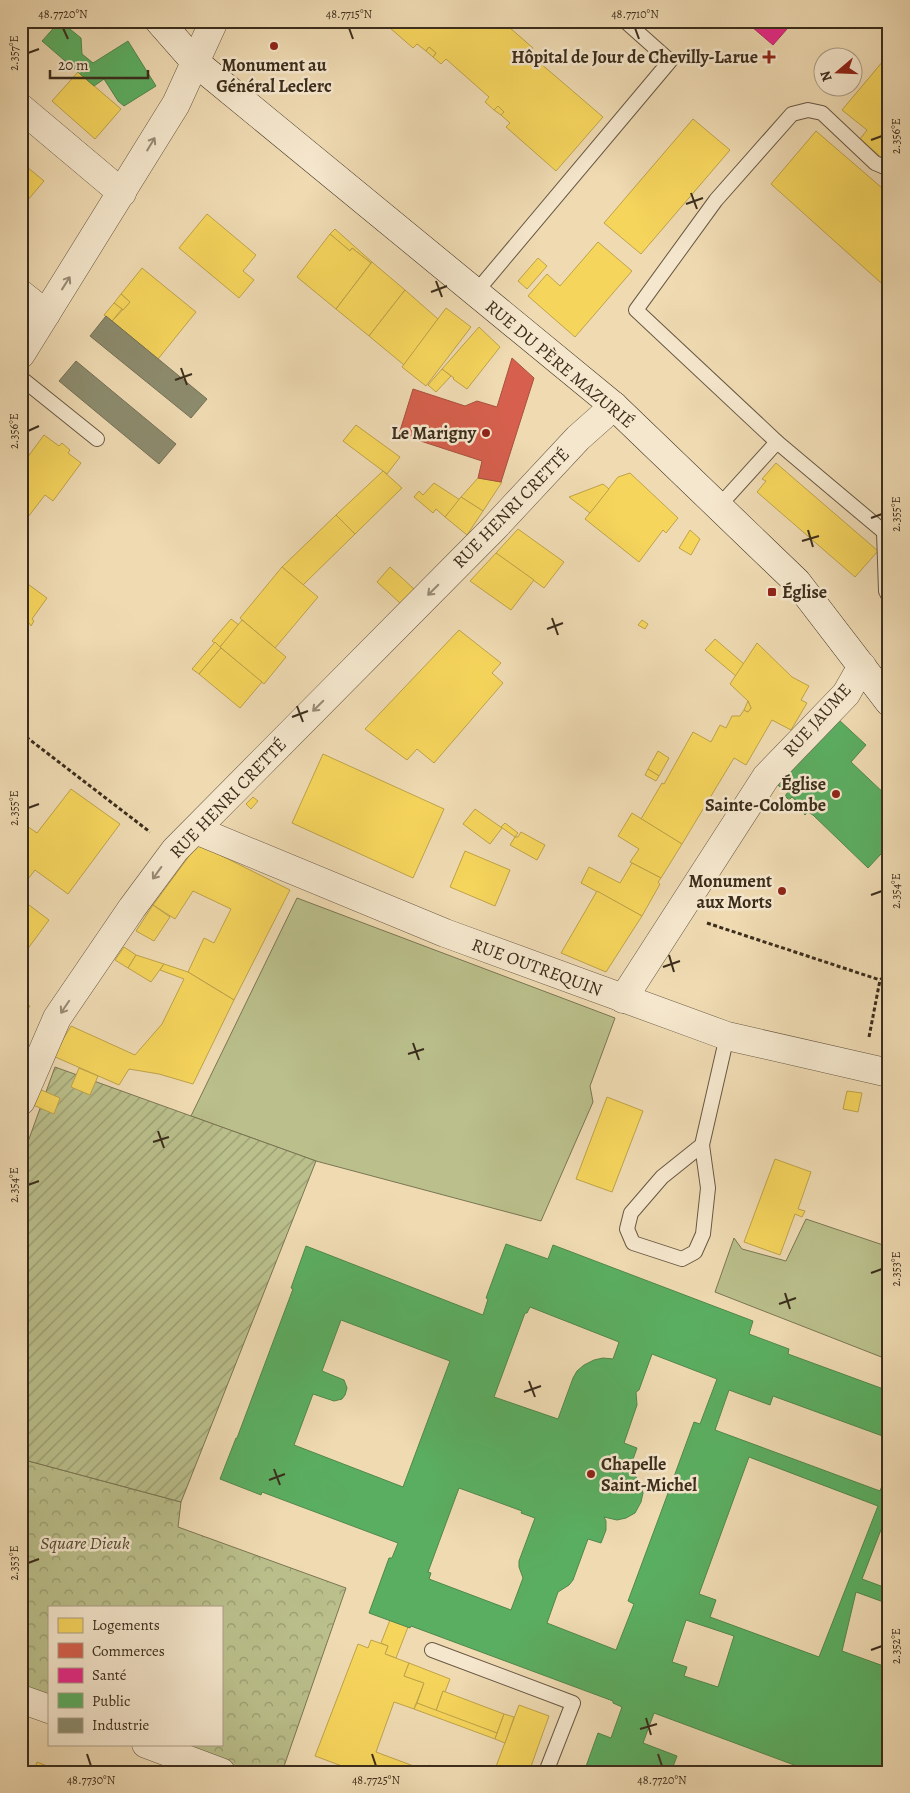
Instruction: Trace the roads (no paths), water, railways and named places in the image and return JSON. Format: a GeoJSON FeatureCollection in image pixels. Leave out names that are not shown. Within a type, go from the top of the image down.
{"type":"FeatureCollection","features":[{"type":"Feature","properties":{"kind":"street","name":"RUE DU PÈRE MAZURIÉ"},"geometry":{"type":"LineString","coordinates":[[159,21],[195,62],[614,406],[797,582],[889,702]]}},
{"type":"Feature","properties":{"kind":"street"},"geometry":{"type":"LineString","coordinates":[[21,354],[176,104],[214,21]]}},
{"type":"Feature","properties":{"kind":"street"},"geometry":{"type":"LineString","coordinates":[[21,108],[122,193]]}},
{"type":"Feature","properties":{"kind":"street"},"geometry":{"type":"LineString","coordinates":[[21,294],[46,314]]}},
{"type":"Feature","properties":{"kind":"street","name":"RUE HENRI CRETTÉ"},"geometry":{"type":"LineString","coordinates":[[21,1101],[58,1018],[132,908],[175,850],[494,528],[578,438],[614,406]]}},
{"type":"Feature","properties":{"kind":"street","name":"RUE JAUME"},"geometry":{"type":"LineString","coordinates":[[623,999],[766,776],[846,694],[862,666]]}},
{"type":"Feature","properties":{"kind":"street","name":"RUE OUTREQUIN"},"geometry":{"type":"LineString","coordinates":[[196,830],[445,933],[726,1036],[889,1073]]}},
{"type":"Feature","properties":{"kind":"street"},"geometry":{"type":"LineString","coordinates":[[21,1699],[48,1709]]}},
{"type":"Feature","properties":{"kind":"street"},"geometry":{"type":"LineString","coordinates":[[151,1746],[221,1772]]}},
{"type":"Feature","properties":{"kind":"lane"},"geometry":{"type":"LineString","coordinates":[[476,292],[670,62],[625,21]]}},
{"type":"Feature","properties":{"kind":"lane"},"geometry":{"type":"LineString","coordinates":[[889,169],[875,163],[822,113],[808,110],[792,114],[716,200],[636,310],[777,442],[884,532],[886,591],[889,597]]}},
{"type":"Feature","properties":{"kind":"lane"},"geometry":{"type":"LineString","coordinates":[[21,378],[97,439]]}},
{"type":"Feature","properties":{"kind":"lane"},"geometry":{"type":"LineString","coordinates":[[719,506],[777,442]]}},
{"type":"Feature","properties":{"kind":"lane"},"geometry":{"type":"LineString","coordinates":[[702,1145],[662,1177],[631,1213],[627,1229],[633,1243],[682,1259],[694,1252],[703,1234],[708,1188],[702,1145],[726,1036]]}},
{"type":"Feature","properties":{"kind":"lane"},"geometry":{"type":"LineString","coordinates":[[432,1650],[573,1703],[546,1772]]}},
{"type":"Feature","properties":{"kind":"place","name":"Monument au Général Leclerc"},"geometry":{"type":"Point","coordinates":[274,46]}},
{"type":"Feature","properties":{"kind":"place","name":"Hôpital de Jour de Chevilly-Larue"},"geometry":{"type":"Point","coordinates":[769,57]}},
{"type":"Feature","properties":{"kind":"place","name":"Le Marigny"},"geometry":{"type":"Point","coordinates":[486,433]}},
{"type":"Feature","properties":{"kind":"place","name":"Église"},"geometry":{"type":"Point","coordinates":[772,592]}},
{"type":"Feature","properties":{"kind":"place","name":"Église Sainte-Colombe"},"geometry":{"type":"Point","coordinates":[836,794]}},
{"type":"Feature","properties":{"kind":"place","name":"Monument aux Morts"},"geometry":{"type":"Point","coordinates":[782,891]}},
{"type":"Feature","properties":{"kind":"place","name":"Chapelle Saint-Michel"},"geometry":{"type":"Point","coordinates":[591,1474]}},
{"type":"Feature","properties":{"kind":"park label","name":"Square Dieuk"},"geometry":{"type":"Point","coordinates":[85,1543]}}]}
